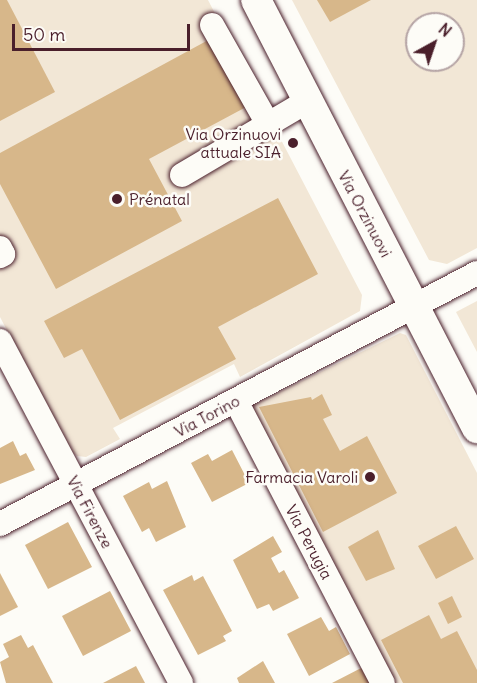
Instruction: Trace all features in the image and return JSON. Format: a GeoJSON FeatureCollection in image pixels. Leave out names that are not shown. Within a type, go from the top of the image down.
{"type":"FeatureCollection","features":[{"type":"Feature","properties":{"kind":"main road","name":"Via Orzinuovi"},"geometry":{"type":"LineString","coordinates":[[255,0],[477,428]]}},
{"type":"Feature","properties":{"kind":"street"},"geometry":{"type":"LineString","coordinates":[[212,24],[268,124]]}},
{"type":"Feature","properties":{"kind":"street"},"geometry":{"type":"LineString","coordinates":[[183,175],[306,102]]}},
{"type":"Feature","properties":{"kind":"street"},"geometry":{"type":"LineString","coordinates":[[0,248],[0,256]]}},
{"type":"Feature","properties":{"kind":"street","name":"Via Torino"},"geometry":{"type":"LineString","coordinates":[[0,524],[477,273]]}},
{"type":"Feature","properties":{"kind":"street","name":"Via Firenze"},"geometry":{"type":"LineString","coordinates":[[0,341],[181,683]]}},
{"type":"Feature","properties":{"kind":"street","name":"Via Perugia"},"geometry":{"type":"LineString","coordinates":[[236,401],[383,683]]}},
{"type":"Feature","properties":{"kind":"shaded area"},"geometry":{"type":"Polygon","coordinates":[[[0,0],[208,0],[362,295],[360,311],[240,377],[234,364],[113,428],[120,439],[86,457],[77,456],[69,450],[0,317],[0,0]]]}},
{"type":"Feature","properties":{"kind":"shaded area"},"geometry":{"type":"Polygon","coordinates":[[[292,0],[477,0],[477,248],[447,264],[429,260],[292,0]]]}},
{"type":"Feature","properties":{"kind":"shaded area"},"geometry":{"type":"Polygon","coordinates":[[[477,301],[477,352],[456,312],[477,301]]]}},
{"type":"Feature","properties":{"kind":"shaded area"},"geometry":{"type":"Polygon","coordinates":[[[400,333],[406,335],[477,473],[477,683],[394,683],[251,406],[400,333]]]}},
{"type":"Feature","properties":{"kind":"building"},"geometry":{"type":"Polygon","coordinates":[[[0,0],[7,0],[55,92],[0,121],[0,0]]]}},
{"type":"Feature","properties":{"kind":"building"},"geometry":{"type":"Polygon","coordinates":[[[317,0],[371,0],[330,22],[317,0]]]}},
{"type":"Feature","properties":{"kind":"building"},"geometry":{"type":"Polygon","coordinates":[[[212,38],[248,106],[149,159],[182,221],[56,289],[0,184],[0,153],[212,38]]]}},
{"type":"Feature","properties":{"kind":"building"},"geometry":{"type":"Polygon","coordinates":[[[278,198],[318,274],[218,327],[236,359],[120,420],[82,349],[64,358],[44,321],[278,198]]]}},
{"type":"Feature","properties":{"kind":"building"},"geometry":{"type":"Polygon","coordinates":[[[322,394],[332,415],[323,419],[340,451],[367,436],[397,493],[323,532],[259,407],[311,397],[312,400],[322,394]]]}},
{"type":"Feature","properties":{"kind":"building"},"geometry":{"type":"Polygon","coordinates":[[[13,441],[20,456],[26,453],[35,470],[0,484],[0,448],[13,441]]]}},
{"type":"Feature","properties":{"kind":"building"},"geometry":{"type":"Polygon","coordinates":[[[232,450],[249,483],[212,502],[191,463],[208,454],[212,461],[232,450]]]}},
{"type":"Feature","properties":{"kind":"building"},"geometry":{"type":"Polygon","coordinates":[[[167,481],[186,527],[156,542],[149,528],[142,532],[123,496],[149,482],[152,489],[167,481]]]}},
{"type":"Feature","properties":{"kind":"building"},"geometry":{"type":"Polygon","coordinates":[[[68,522],[92,567],[48,589],[25,545],[68,522]]]}},
{"type":"Feature","properties":{"kind":"building"},"geometry":{"type":"Polygon","coordinates":[[[456,526],[474,559],[436,579],[418,546],[456,526]]]}},
{"type":"Feature","properties":{"kind":"building"},"geometry":{"type":"Polygon","coordinates":[[[378,530],[395,569],[366,581],[348,547],[378,530]]]}},
{"type":"Feature","properties":{"kind":"building"},"geometry":{"type":"Polygon","coordinates":[[[273,536],[282,552],[271,558],[279,573],[284,570],[299,598],[273,611],[269,604],[257,609],[233,560],[273,536]]]}},
{"type":"Feature","properties":{"kind":"building"},"geometry":{"type":"Polygon","coordinates":[[[0,573],[18,607],[0,616],[0,573]]]}},
{"type":"Feature","properties":{"kind":"building"},"geometry":{"type":"Polygon","coordinates":[[[192,575],[194,581],[203,576],[232,631],[223,636],[226,641],[198,655],[163,590],[192,575]]]}},
{"type":"Feature","properties":{"kind":"building"},"geometry":{"type":"Polygon","coordinates":[[[110,591],[131,631],[83,656],[62,616],[110,591]]]}},
{"type":"Feature","properties":{"kind":"building"},"geometry":{"type":"Polygon","coordinates":[[[452,596],[462,617],[448,624],[438,603],[452,596]]]}},
{"type":"Feature","properties":{"kind":"building"},"geometry":{"type":"Polygon","coordinates":[[[429,615],[441,639],[457,631],[477,670],[477,683],[403,683],[381,640],[429,615]]]}},
{"type":"Feature","properties":{"kind":"building"},"geometry":{"type":"Polygon","coordinates":[[[321,617],[329,631],[336,627],[350,654],[309,676],[287,634],[321,617]]]}},
{"type":"Feature","properties":{"kind":"building"},"geometry":{"type":"Polygon","coordinates":[[[21,635],[28,648],[33,645],[53,683],[6,683],[0,662],[9,657],[3,644],[21,635]]]}},
{"type":"Feature","properties":{"kind":"building"},"geometry":{"type":"Polygon","coordinates":[[[263,661],[275,683],[239,683],[237,678],[263,661]]]}},
{"type":"Feature","properties":{"kind":"building"},"geometry":{"type":"Polygon","coordinates":[[[367,665],[376,683],[332,683],[367,665]]]}},
{"type":"Feature","properties":{"kind":"building"},"geometry":{"type":"Polygon","coordinates":[[[136,666],[145,683],[103,683],[136,666]]]}},
{"type":"Feature","properties":{"kind":"place","name":"Via Orzinuovi attuale SIA"},"geometry":{"type":"Point","coordinates":[293,143]}},
{"type":"Feature","properties":{"kind":"place","name":"Prénatal"},"geometry":{"type":"Point","coordinates":[117,199]}},
{"type":"Feature","properties":{"kind":"place","name":"Farmacia Varoli"},"geometry":{"type":"Point","coordinates":[370,477]}}]}
